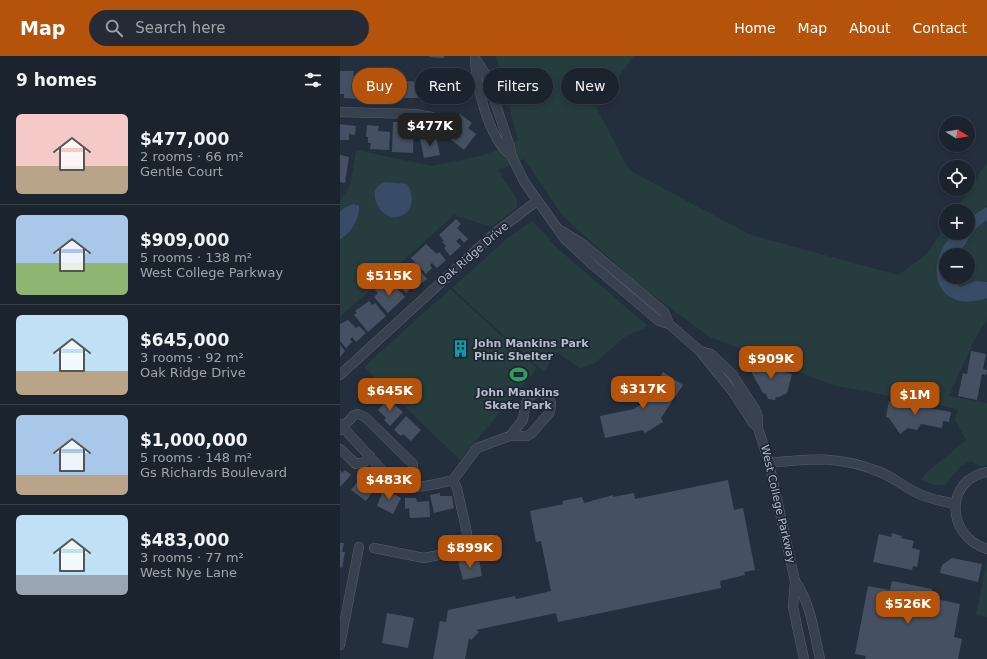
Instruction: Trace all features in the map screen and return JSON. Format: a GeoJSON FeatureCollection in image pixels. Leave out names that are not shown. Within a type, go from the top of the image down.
{"type":"FeatureCollection","features":[{"type":"Feature","properties":{"kind":"street","name":"West College Parkway"},"geometry":{"type":"LineString","coordinates":[[475,57],[486,75],[497,112],[510,147],[511,155],[537,201],[562,231],[573,248],[658,320],[669,324],[700,351],[733,392],[753,424],[758,428],[769,463],[795,581],[793,607],[804,659]]}},
{"type":"Feature","properties":{"kind":"street"},"geometry":{"type":"LineString","coordinates":[[340,112],[415,114],[432,117]]}},
{"type":"Feature","properties":{"kind":"street","name":"Oak Ridge Drive"},"geometry":{"type":"LineString","coordinates":[[340,375],[496,232],[537,201]]}},
{"type":"Feature","properties":{"kind":"street"},"geometry":{"type":"LineString","coordinates":[[401,485],[414,470],[413,464],[362,414],[354,415],[341,427],[370,456],[390,479],[401,485],[413,487],[453,480],[477,448],[510,436],[527,436],[536,429],[550,412],[551,403],[548,396],[542,393],[536,393],[529,397],[525,406],[523,420],[510,436]]}},
{"type":"Feature","properties":{"kind":"street"},"geometry":{"type":"LineString","coordinates":[[340,449],[356,464],[364,462],[370,456]]}},
{"type":"Feature","properties":{"kind":"street"},"geometry":{"type":"LineString","coordinates":[[769,463],[808,458],[844,461],[880,472],[916,493],[928,498],[956,504]]}},
{"type":"Feature","properties":{"kind":"street"},"geometry":{"type":"LineString","coordinates":[[987,472],[973,478],[965,485],[959,494],[955,514],[962,533],[969,540],[987,549]]}},
{"type":"Feature","properties":{"kind":"street"},"geometry":{"type":"LineString","coordinates":[[374,548],[424,558],[458,551],[466,540],[467,533],[457,488],[453,480]]}},
{"type":"Feature","properties":{"kind":"street"},"geometry":{"type":"LineString","coordinates":[[340,645],[359,546]]}},
{"type":"Feature","properties":{"kind":"street","name":"West College Parkway"},"geometry":{"type":"LineString","coordinates":[[795,581],[802,591],[808,609],[820,659]]}},
{"type":"Feature","properties":{"kind":"green space"},"geometry":{"type":"Polygon","coordinates":[[[496,56],[634,56],[619,76],[619,68],[561,68],[561,104],[598,104],[596,107],[629,170],[751,235],[898,275],[926,255],[939,236],[939,240],[975,240],[975,204],[960,204],[965,196],[975,196],[975,180],[987,162],[987,319],[974,341],[949,396],[987,403],[987,465],[980,466],[971,461],[961,466],[945,485],[935,485],[921,480],[925,474],[966,440],[955,420],[958,409],[832,385],[710,337],[640,286],[562,215],[524,159],[498,170],[517,199],[517,207],[491,227],[454,215],[340,317],[340,200],[350,186],[356,150],[432,166],[484,155],[518,140],[509,104],[553,104],[553,68],[499,68],[496,56]]]}},
{"type":"Feature","properties":{"kind":"green space"},"geometry":{"type":"Polygon","coordinates":[[[533,221],[557,248],[648,326],[623,338],[595,363],[580,368],[557,352],[544,372],[452,288],[510,236],[533,221]]]}},
{"type":"Feature","properties":{"kind":"green space"},"geometry":{"type":"Polygon","coordinates":[[[450,289],[537,368],[460,460],[364,367],[450,289]]]}},
{"type":"Feature","properties":{"kind":"green space"},"geometry":{"type":"Polygon","coordinates":[[[987,561],[987,617],[976,615],[987,561]]]}},
{"type":"Feature","properties":{"kind":"water"},"geometry":{"type":"Polygon","coordinates":[[[384,182],[407,184],[411,194],[411,203],[408,210],[403,215],[396,217],[388,216],[382,211],[376,202],[376,190],[384,182]]]}},
{"type":"Feature","properties":{"kind":"water"},"geometry":{"type":"Polygon","coordinates":[[[354,204],[359,206],[359,210],[354,225],[344,237],[340,239],[340,212],[344,208],[354,204]]]}},
{"type":"Feature","properties":{"kind":"water"},"geometry":{"type":"Polygon","coordinates":[[[987,207],[987,220],[975,230],[975,214],[987,207]]]}},
{"type":"Feature","properties":{"kind":"water"},"geometry":{"type":"Polygon","coordinates":[[[949,240],[968,240],[963,248],[943,248],[949,240]]]}},
{"type":"Feature","properties":{"kind":"water"},"geometry":{"type":"Polygon","coordinates":[[[939,258],[939,284],[956,284],[961,287],[968,284],[975,284],[976,281],[987,282],[987,298],[970,301],[956,300],[946,294],[939,285],[937,273],[939,258]]]}},
{"type":"Feature","properties":{"kind":"building"},"geometry":{"type":"Polygon","coordinates":[[[444,56],[444,58],[429,57],[444,56]]]}},
{"type":"Feature","properties":{"kind":"building"},"geometry":{"type":"Polygon","coordinates":[[[340,71],[352,71],[352,98],[344,98],[344,94],[340,94],[340,71]]]}},
{"type":"Feature","properties":{"kind":"building"},"geometry":{"type":"Polygon","coordinates":[[[407,81],[415,82],[415,98],[407,98],[407,81]]]}},
{"type":"Feature","properties":{"kind":"building"},"geometry":{"type":"Polygon","coordinates":[[[460,114],[472,123],[468,128],[476,134],[464,150],[444,134],[460,114]]]}},
{"type":"Feature","properties":{"kind":"building"},"geometry":{"type":"Polygon","coordinates":[[[393,122],[403,122],[402,127],[414,128],[413,153],[392,152],[393,122]]]}},
{"type":"Feature","properties":{"kind":"building"},"geometry":{"type":"Polygon","coordinates":[[[340,124],[356,126],[355,135],[349,134],[349,140],[340,140],[340,124]]]}},
{"type":"Feature","properties":{"kind":"building"},"geometry":{"type":"Polygon","coordinates":[[[367,125],[379,126],[378,131],[390,132],[389,150],[370,149],[371,143],[368,143],[368,137],[366,137],[367,125]]]}},
{"type":"Feature","properties":{"kind":"building"},"geometry":{"type":"Polygon","coordinates":[[[436,136],[440,155],[424,158],[420,139],[436,136]]]}},
{"type":"Feature","properties":{"kind":"building"},"geometry":{"type":"Polygon","coordinates":[[[340,155],[349,157],[345,183],[340,182],[340,155]]]}},
{"type":"Feature","properties":{"kind":"building"},"geometry":{"type":"Polygon","coordinates":[[[456,219],[461,224],[457,228],[468,239],[464,243],[460,238],[456,241],[461,246],[450,256],[444,248],[446,246],[442,242],[444,241],[439,235],[456,219]]]}},
{"type":"Feature","properties":{"kind":"building"},"geometry":{"type":"Polygon","coordinates":[[[426,244],[437,254],[439,252],[446,260],[437,268],[432,263],[430,265],[432,268],[426,274],[411,258],[426,244]]]}},
{"type":"Feature","properties":{"kind":"building"},"geometry":{"type":"Polygon","coordinates":[[[408,263],[416,272],[419,270],[427,279],[416,287],[414,284],[406,293],[392,277],[408,263]]]}},
{"type":"Feature","properties":{"kind":"building"},"geometry":{"type":"Polygon","coordinates":[[[388,283],[393,289],[396,287],[405,297],[388,313],[374,297],[378,293],[375,290],[381,285],[383,288],[388,283]]]}},
{"type":"Feature","properties":{"kind":"building"},"geometry":{"type":"Polygon","coordinates":[[[369,301],[372,305],[375,303],[386,316],[368,332],[354,315],[357,313],[355,311],[369,301]]]}},
{"type":"Feature","properties":{"kind":"building"},"geometry":{"type":"Polygon","coordinates":[[[348,320],[356,328],[359,326],[366,333],[356,342],[352,337],[350,339],[352,342],[346,348],[340,341],[340,324],[348,320]]]}},
{"type":"Feature","properties":{"kind":"building","name":"John Mankins Park Pinic Shelter"},"geometry":{"type":"Polygon","coordinates":[[[462,344],[466,347],[464,352],[460,353],[457,350],[458,346],[462,344]]]}},
{"type":"Feature","properties":{"kind":"building"},"geometry":{"type":"Polygon","coordinates":[[[340,345],[345,351],[340,357],[340,345]]]}},
{"type":"Feature","properties":{"kind":"building"},"geometry":{"type":"Polygon","coordinates":[[[971,351],[986,354],[983,369],[987,370],[986,375],[982,374],[977,400],[958,396],[963,373],[967,374],[971,351]]]}},
{"type":"Feature","properties":{"kind":"building"},"geometry":{"type":"Polygon","coordinates":[[[753,361],[769,365],[773,372],[774,367],[781,368],[783,372],[792,374],[787,393],[776,397],[775,400],[768,399],[748,366],[753,361]]]}},
{"type":"Feature","properties":{"kind":"building"},"geometry":{"type":"Polygon","coordinates":[[[663,372],[683,385],[661,418],[663,422],[645,433],[643,430],[605,438],[600,416],[634,409],[645,402],[663,372]]]}},
{"type":"Feature","properties":{"kind":"building"},"geometry":{"type":"Polygon","coordinates":[[[388,399],[403,412],[390,426],[384,420],[386,418],[378,410],[388,399]]]}},
{"type":"Feature","properties":{"kind":"building"},"geometry":{"type":"Polygon","coordinates":[[[889,401],[951,412],[949,422],[943,421],[942,428],[921,424],[917,430],[908,428],[900,434],[889,418],[886,417],[889,401]]]}},
{"type":"Feature","properties":{"kind":"building"},"geometry":{"type":"Polygon","coordinates":[[[406,416],[421,430],[411,441],[403,434],[401,436],[394,430],[406,416]]]}},
{"type":"Feature","properties":{"kind":"building"},"geometry":{"type":"Polygon","coordinates":[[[340,470],[342,473],[345,470],[351,475],[340,487],[340,470]]]}},
{"type":"Feature","properties":{"kind":"building"},"geometry":{"type":"Polygon","coordinates":[[[364,473],[382,486],[376,493],[373,491],[366,501],[351,490],[364,473]]]}},
{"type":"Feature","properties":{"kind":"building"},"geometry":{"type":"Polygon","coordinates":[[[728,480],[734,510],[743,508],[755,570],[744,572],[745,575],[720,581],[721,588],[558,622],[556,613],[476,630],[479,632],[471,640],[469,638],[465,659],[433,659],[440,621],[446,622],[448,610],[515,596],[516,599],[551,591],[541,541],[536,542],[530,511],[563,504],[562,501],[582,497],[584,503],[613,495],[613,497],[634,493],[635,499],[728,480]]]}},
{"type":"Feature","properties":{"kind":"building"},"geometry":{"type":"Polygon","coordinates":[[[384,488],[401,498],[393,514],[377,506],[384,488]]]}},
{"type":"Feature","properties":{"kind":"building"},"geometry":{"type":"Polygon","coordinates":[[[440,493],[440,496],[452,496],[454,508],[434,513],[430,495],[440,493]]]}},
{"type":"Feature","properties":{"kind":"building"},"geometry":{"type":"Polygon","coordinates":[[[405,498],[416,498],[417,502],[429,501],[430,517],[410,518],[409,508],[405,509],[405,498]]]}},
{"type":"Feature","properties":{"kind":"building"},"geometry":{"type":"Polygon","coordinates":[[[892,533],[902,536],[901,538],[914,541],[912,548],[920,550],[917,567],[913,566],[912,570],[873,562],[879,534],[891,537],[892,533]]]}},
{"type":"Feature","properties":{"kind":"building"},"geometry":{"type":"Polygon","coordinates":[[[340,543],[344,543],[342,552],[345,552],[342,568],[340,567],[340,543]]]}},
{"type":"Feature","properties":{"kind":"building"},"geometry":{"type":"Polygon","coordinates":[[[952,558],[982,564],[978,582],[940,573],[942,565],[952,558]]]}},
{"type":"Feature","properties":{"kind":"building"},"geometry":{"type":"Polygon","coordinates":[[[466,559],[467,562],[479,560],[482,576],[463,580],[458,561],[466,559]]]}},
{"type":"Feature","properties":{"kind":"building"},"geometry":{"type":"Polygon","coordinates":[[[892,581],[932,589],[931,595],[937,596],[937,599],[960,604],[954,637],[962,639],[958,659],[865,659],[866,656],[855,654],[868,586],[890,590],[892,581]]]}},
{"type":"Feature","properties":{"kind":"building"},"geometry":{"type":"Polygon","coordinates":[[[387,613],[414,618],[408,648],[382,643],[387,613]]]}},
{"type":"Feature","properties":{"kind":"place","name":"John Mankins Park Pinic Shelter"},"geometry":{"type":"Point","coordinates":[461,349]}},
{"type":"Feature","properties":{"kind":"place","name":"John Mankins Skate Park"},"geometry":{"type":"Point","coordinates":[518,374]}}]}
